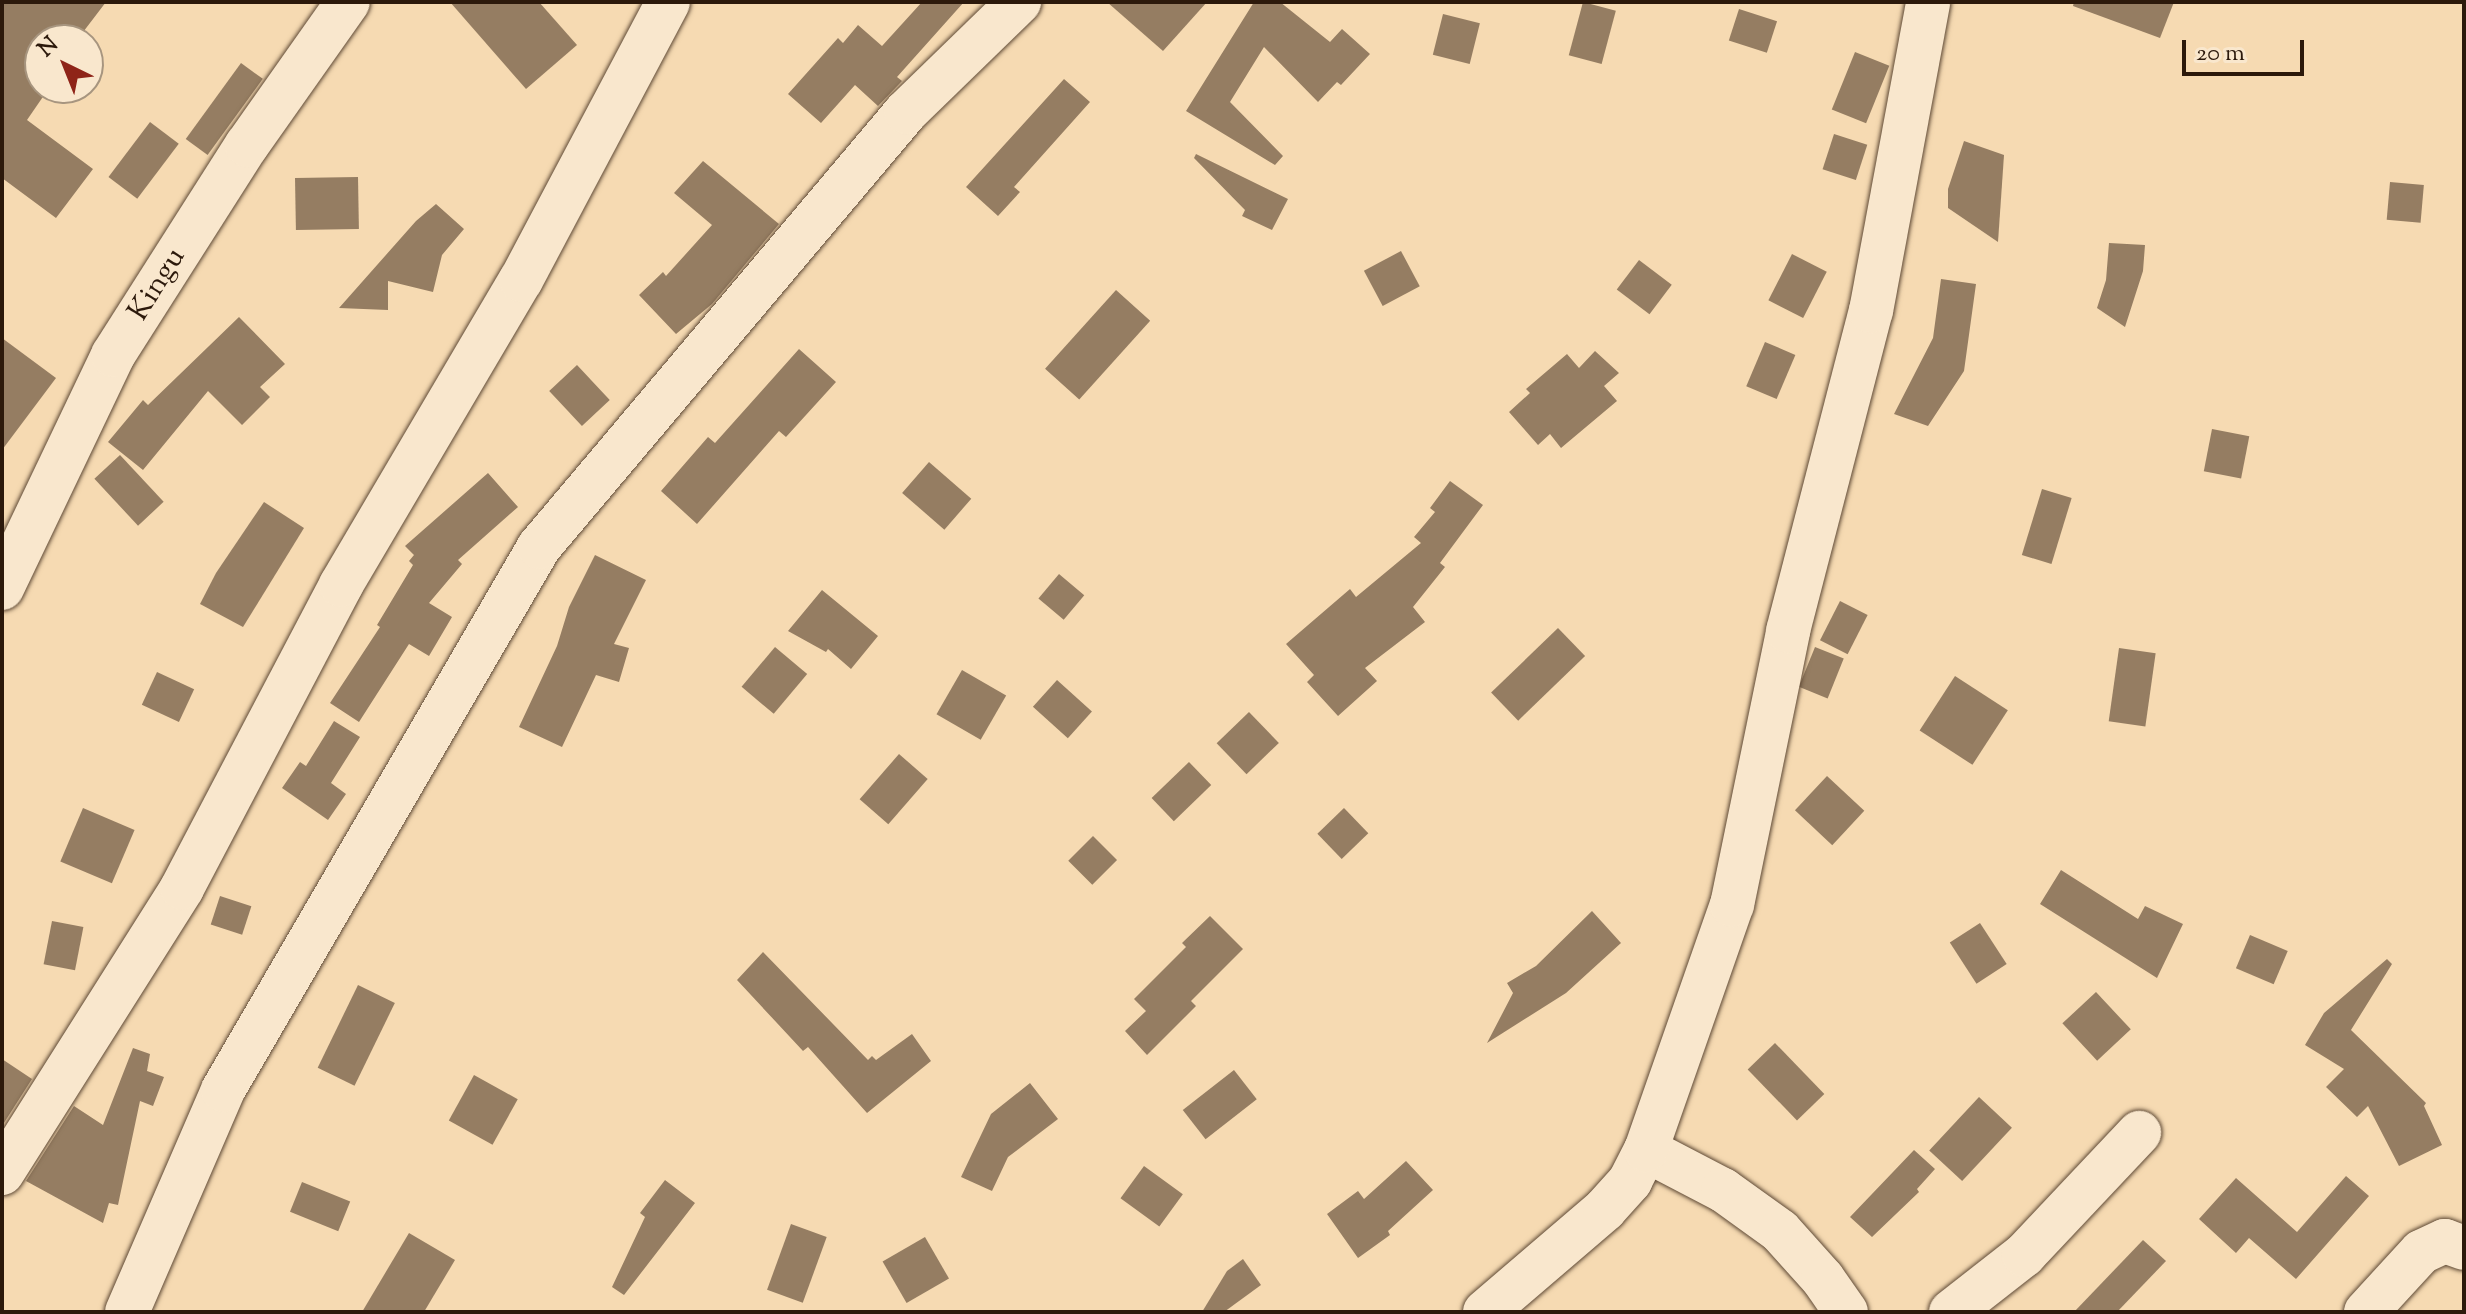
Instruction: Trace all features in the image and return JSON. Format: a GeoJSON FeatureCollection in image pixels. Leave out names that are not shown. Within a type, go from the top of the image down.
{"type":"FeatureCollection","features":[{"type":"Feature","properties":{"kind":"street","name":"Kingu"},"geometry":{"type":"LineString","coordinates":[[2,588],[113,355],[247,145],[348,2]]}},
{"type":"Feature","properties":{"kind":"street"},"geometry":{"type":"LineString","coordinates":[[2,1173],[182,888],[341,585],[521,280],[668,2]]}},
{"type":"Feature","properties":{"kind":"street"},"geometry":{"type":"LineString","coordinates":[[127,1312],[223,1090],[539,547],[906,112],[1019,2]]}},
{"type":"Feature","properties":{"kind":"street"},"geometry":{"type":"LineString","coordinates":[[1485,1312],[1605,1209],[1630,1181],[1646,1150],[1732,905],[1788,631],[1871,311],[1928,2]]}},
{"type":"Feature","properties":{"kind":"street"},"geometry":{"type":"LineString","coordinates":[[1951,1312],[2024,1255],[2139,1133]]}},
{"type":"Feature","properties":{"kind":"street"},"geometry":{"type":"LineString","coordinates":[[1646,1150],[1723,1190],[1780,1231],[1823,1279],[1846,1312]]}},
{"type":"Feature","properties":{"kind":"street"},"geometry":{"type":"LineString","coordinates":[[2366,1312],[2421,1252],[2445,1241],[2464,1248]]}},
{"type":"Feature","properties":{"kind":"building"},"geometry":{"type":"Polygon","coordinates":[[[2,2],[106,2],[89,24],[24,24],[24,104],[38,104],[27,120],[93,169],[56,218],[2,178],[2,2]]]}},
{"type":"Feature","properties":{"kind":"building"},"geometry":{"type":"Polygon","coordinates":[[[450,2],[539,2],[577,45],[526,89],[450,2]]]}},
{"type":"Feature","properties":{"kind":"building"},"geometry":{"type":"Polygon","coordinates":[[[922,2],[964,2],[897,77],[902,81],[878,106],[855,85],[821,123],[788,94],[838,38],[843,43],[858,25],[882,46],[922,2]]]}},
{"type":"Feature","properties":{"kind":"building"},"geometry":{"type":"Polygon","coordinates":[[[1107,2],[1207,2],[1163,51],[1107,2]]]}},
{"type":"Feature","properties":{"kind":"building"},"geometry":{"type":"Polygon","coordinates":[[[1254,2],[1280,2],[1330,42],[1342,29],[1370,54],[1341,85],[1337,82],[1318,102],[1264,47],[1230,102],[1283,156],[1275,165],[1186,111],[1254,2]]]}},
{"type":"Feature","properties":{"kind":"building"},"geometry":{"type":"Polygon","coordinates":[[[1583,2],[1616,11],[1602,64],[1569,55],[1583,2]]]}},
{"type":"Feature","properties":{"kind":"building"},"geometry":{"type":"Polygon","coordinates":[[[2074,2],[2174,2],[2160,38],[2073,6],[2074,2]]]}},
{"type":"Feature","properties":{"kind":"building"},"geometry":{"type":"Polygon","coordinates":[[[1739,9],[1777,21],[1767,53],[1729,40],[1739,9]]]}},
{"type":"Feature","properties":{"kind":"building"},"geometry":{"type":"Polygon","coordinates":[[[1443,14],[1480,23],[1470,64],[1433,55],[1443,14]]]}},
{"type":"Feature","properties":{"kind":"building"},"geometry":{"type":"Polygon","coordinates":[[[1855,52],[1889,66],[1866,123],[1832,109],[1855,52]]]}},
{"type":"Feature","properties":{"kind":"building"},"geometry":{"type":"Polygon","coordinates":[[[241,63],[263,79],[208,155],[186,139],[241,63]]]}},
{"type":"Feature","properties":{"kind":"building"},"geometry":{"type":"Polygon","coordinates":[[[1064,79],[1090,102],[1014,187],[1020,192],[998,216],[966,187],[1064,79]]]}},
{"type":"Feature","properties":{"kind":"building"},"geometry":{"type":"Polygon","coordinates":[[[150,122],[179,144],[137,199],[108,177],[150,122]]]}},
{"type":"Feature","properties":{"kind":"building"},"geometry":{"type":"Polygon","coordinates":[[[1834,134],[1867,145],[1856,180],[1823,169],[1834,134]]]}},
{"type":"Feature","properties":{"kind":"building"},"geometry":{"type":"Polygon","coordinates":[[[1964,141],[2004,155],[1998,242],[1948,208],[1948,189],[1964,141]]]}},
{"type":"Feature","properties":{"kind":"building"},"geometry":{"type":"Polygon","coordinates":[[[1196,154],[1288,199],[1272,230],[1242,216],[1245,210],[1194,158],[1196,154]]]}},
{"type":"Feature","properties":{"kind":"building"},"geometry":{"type":"Polygon","coordinates":[[[703,161],[779,224],[712,304],[676,334],[639,295],[663,272],[666,276],[712,225],[674,193],[703,161]]]}},
{"type":"Feature","properties":{"kind":"building"},"geometry":{"type":"Polygon","coordinates":[[[358,177],[359,229],[296,230],[295,178],[358,177]]]}},
{"type":"Feature","properties":{"kind":"building"},"geometry":{"type":"Polygon","coordinates":[[[2390,182],[2424,185],[2421,223],[2387,220],[2390,182]]]}},
{"type":"Feature","properties":{"kind":"building"},"geometry":{"type":"Polygon","coordinates":[[[436,204],[464,229],[442,255],[433,292],[388,281],[388,310],[339,308],[416,221],[436,204]]]}},
{"type":"Feature","properties":{"kind":"building"},"geometry":{"type":"Polygon","coordinates":[[[2109,243],[2145,245],[2143,271],[2125,327],[2097,308],[2106,280],[2109,243]]]}},
{"type":"Feature","properties":{"kind":"building"},"geometry":{"type":"Polygon","coordinates":[[[1401,251],[1420,286],[1383,306],[1364,271],[1401,251]]]}},
{"type":"Feature","properties":{"kind":"building"},"geometry":{"type":"Polygon","coordinates":[[[1792,254],[1827,272],[1803,318],[1768,300],[1792,254]]]}},
{"type":"Feature","properties":{"kind":"building"},"geometry":{"type":"Polygon","coordinates":[[[1639,260],[1672,285],[1649,314],[1617,290],[1639,260]]]}},
{"type":"Feature","properties":{"kind":"building"},"geometry":{"type":"Polygon","coordinates":[[[1941,279],[1976,284],[1964,371],[1928,426],[1894,414],[1933,338],[1941,279]]]}},
{"type":"Feature","properties":{"kind":"building"},"geometry":{"type":"Polygon","coordinates":[[[1116,290],[1150,321],[1079,400],[1045,369],[1116,290]]]}},
{"type":"Feature","properties":{"kind":"building"},"geometry":{"type":"Polygon","coordinates":[[[239,317],[285,364],[260,387],[270,397],[242,425],[208,391],[143,470],[108,442],[143,400],[148,405],[239,317]]]}},
{"type":"Feature","properties":{"kind":"building"},"geometry":{"type":"Polygon","coordinates":[[[2,338],[56,378],[2,450],[2,338]]]}},
{"type":"Feature","properties":{"kind":"building"},"geometry":{"type":"Polygon","coordinates":[[[1765,342],[1795,355],[1777,399],[1746,386],[1765,342]]]}},
{"type":"Feature","properties":{"kind":"building"},"geometry":{"type":"Polygon","coordinates":[[[799,349],[836,382],[786,437],[779,431],[697,524],[661,491],[708,437],[715,443],[799,349]]]}},
{"type":"Feature","properties":{"kind":"building"},"geometry":{"type":"Polygon","coordinates":[[[1595,351],[1619,373],[1604,386],[1617,401],[1561,448],[1550,434],[1538,445],[1509,412],[1530,393],[1526,389],[1567,354],[1579,368],[1595,351]]]}},
{"type":"Feature","properties":{"kind":"building"},"geometry":{"type":"Polygon","coordinates":[[[577,365],[610,400],[582,426],[549,391],[577,365]]]}},
{"type":"Feature","properties":{"kind":"building"},"geometry":{"type":"Polygon","coordinates":[[[2212,429],[2249,436],[2241,478],[2204,471],[2212,429]]]}},
{"type":"Feature","properties":{"kind":"building"},"geometry":{"type":"Polygon","coordinates":[[[120,455],[164,502],[138,526],[94,479],[120,455]]]}},
{"type":"Feature","properties":{"kind":"building"},"geometry":{"type":"Polygon","coordinates":[[[929,462],[971,499],[944,530],[902,493],[929,462]]]}},
{"type":"Feature","properties":{"kind":"building"},"geometry":{"type":"Polygon","coordinates":[[[488,473],[518,507],[458,560],[462,564],[429,603],[452,617],[429,656],[409,644],[359,722],[330,703],[380,627],[377,625],[413,565],[409,561],[414,555],[405,546],[488,473]]]}},
{"type":"Feature","properties":{"kind":"building"},"geometry":{"type":"Polygon","coordinates":[[[1450,481],[1483,505],[1440,563],[1445,567],[1413,607],[1425,622],[1365,668],[1377,681],[1338,716],[1307,682],[1314,675],[1286,644],[1350,589],[1356,597],[1421,543],[1414,537],[1435,512],[1430,508],[1450,481]]]}},
{"type":"Feature","properties":{"kind":"building"},"geometry":{"type":"Polygon","coordinates":[[[2042,489],[2072,498],[2051,564],[2022,555],[2042,489]]]}},
{"type":"Feature","properties":{"kind":"building"},"geometry":{"type":"Polygon","coordinates":[[[264,502],[304,528],[243,627],[200,604],[216,573],[264,502]]]}},
{"type":"Feature","properties":{"kind":"building"},"geometry":{"type":"Polygon","coordinates":[[[595,555],[646,580],[614,644],[629,648],[619,682],[596,675],[562,747],[519,727],[557,646],[569,607],[595,555]]]}},
{"type":"Feature","properties":{"kind":"building"},"geometry":{"type":"Polygon","coordinates":[[[1059,574],[1084,595],[1064,620],[1038,599],[1059,574]]]}},
{"type":"Feature","properties":{"kind":"building"},"geometry":{"type":"Polygon","coordinates":[[[822,590],[878,636],[851,669],[828,649],[826,652],[788,631],[822,590]]]}},
{"type":"Feature","properties":{"kind":"building"},"geometry":{"type":"Polygon","coordinates":[[[1840,601],[1868,615],[1848,654],[1820,640],[1840,601]]]}},
{"type":"Feature","properties":{"kind":"building"},"geometry":{"type":"Polygon","coordinates":[[[1558,628],[1585,656],[1518,721],[1491,693],[1558,628]]]}},
{"type":"Feature","properties":{"kind":"building"},"geometry":{"type":"Polygon","coordinates":[[[775,647],[807,674],[774,714],[742,687],[775,647]]]}},
{"type":"Feature","properties":{"kind":"building"},"geometry":{"type":"Polygon","coordinates":[[[1815,647],[1844,659],[1828,698],[1799,687],[1815,647]]]}},
{"type":"Feature","properties":{"kind":"building"},"geometry":{"type":"Polygon","coordinates":[[[2119,648],[2156,653],[2145,726],[2109,721],[2119,648]]]}},
{"type":"Feature","properties":{"kind":"building"},"geometry":{"type":"Polygon","coordinates":[[[962,670],[1006,696],[981,740],[936,714],[962,670]]]}},
{"type":"Feature","properties":{"kind":"building"},"geometry":{"type":"Polygon","coordinates":[[[157,672],[194,689],[179,722],[142,705],[157,672]]]}},
{"type":"Feature","properties":{"kind":"building"},"geometry":{"type":"Polygon","coordinates":[[[1955,676],[2008,710],[1972,765],[1920,731],[1955,676]]]}},
{"type":"Feature","properties":{"kind":"building"},"geometry":{"type":"Polygon","coordinates":[[[1057,680],[1092,711],[1068,738],[1033,707],[1057,680]]]}},
{"type":"Feature","properties":{"kind":"building"},"geometry":{"type":"Polygon","coordinates":[[[1249,712],[1279,743],[1247,774],[1217,743],[1249,712]]]}},
{"type":"Feature","properties":{"kind":"building"},"geometry":{"type":"Polygon","coordinates":[[[334,721],[360,737],[331,783],[346,794],[328,820],[282,788],[300,762],[306,766],[334,721]]]}},
{"type":"Feature","properties":{"kind":"building"},"geometry":{"type":"Polygon","coordinates":[[[899,754],[928,779],[888,824],[860,799],[899,754]]]}},
{"type":"Feature","properties":{"kind":"building"},"geometry":{"type":"Polygon","coordinates":[[[1189,762],[1211,785],[1174,821],[1152,798],[1189,762]]]}},
{"type":"Feature","properties":{"kind":"building"},"geometry":{"type":"Polygon","coordinates":[[[1827,776],[1864,811],[1832,845],[1795,810],[1827,776]]]}},
{"type":"Feature","properties":{"kind":"building"},"geometry":{"type":"Polygon","coordinates":[[[83,808],[135,830],[112,883],[60,861],[83,808]]]}},
{"type":"Feature","properties":{"kind":"building"},"geometry":{"type":"Polygon","coordinates":[[[1344,808],[1368,833],[1342,859],[1317,834],[1344,808]]]}},
{"type":"Feature","properties":{"kind":"building"},"geometry":{"type":"Polygon","coordinates":[[[1093,836],[1117,860],[1092,885],[1068,861],[1093,836]]]}},
{"type":"Feature","properties":{"kind":"building"},"geometry":{"type":"Polygon","coordinates":[[[2061,870],[2138,919],[2145,906],[2183,924],[2157,978],[2040,904],[2061,870]]]}},
{"type":"Feature","properties":{"kind":"building"},"geometry":{"type":"Polygon","coordinates":[[[220,896],[251,906],[242,935],[211,925],[220,896]]]}},
{"type":"Feature","properties":{"kind":"building"},"geometry":{"type":"Polygon","coordinates":[[[1592,911],[1621,943],[1566,993],[1487,1043],[1513,993],[1507,983],[1536,966],[1592,911]]]}},
{"type":"Feature","properties":{"kind":"building"},"geometry":{"type":"Polygon","coordinates":[[[1210,916],[1243,949],[1191,1001],[1196,1006],[1147,1055],[1125,1031],[1146,1011],[1134,999],[1186,947],[1182,943],[1210,916]]]}},
{"type":"Feature","properties":{"kind":"building"},"geometry":{"type":"Polygon","coordinates":[[[52,921],[83,927],[75,970],[44,964],[52,921]]]}},
{"type":"Feature","properties":{"kind":"building"},"geometry":{"type":"Polygon","coordinates":[[[1980,923],[2007,964],[1976,984],[1950,943],[1980,923]]]}},
{"type":"Feature","properties":{"kind":"building"},"geometry":{"type":"Polygon","coordinates":[[[2250,935],[2288,951],[2274,984],[2236,968],[2250,935]]]}},
{"type":"Feature","properties":{"kind":"building"},"geometry":{"type":"Polygon","coordinates":[[[763,952],[868,1060],[872,1056],[876,1060],[912,1034],[931,1061],[867,1113],[808,1047],[803,1051],[737,980],[763,952]]]}},
{"type":"Feature","properties":{"kind":"building"},"geometry":{"type":"Polygon","coordinates":[[[2387,959],[2392,964],[2351,1030],[2426,1103],[2424,1106],[2442,1145],[2399,1166],[2368,1106],[2357,1117],[2326,1087],[2344,1069],[2305,1045],[2324,1013],[2387,959]]]}},
{"type":"Feature","properties":{"kind":"building"},"geometry":{"type":"Polygon","coordinates":[[[358,985],[395,1003],[355,1086],[318,1068],[358,985]]]}},
{"type":"Feature","properties":{"kind":"building"},"geometry":{"type":"Polygon","coordinates":[[[2096,992],[2131,1029],[2097,1061],[2062,1023],[2096,992]]]}},
{"type":"Feature","properties":{"kind":"building"},"geometry":{"type":"Polygon","coordinates":[[[1775,1043],[1824,1094],[1797,1120],[1748,1069],[1775,1043]]]}},
{"type":"Feature","properties":{"kind":"building"},"geometry":{"type":"Polygon","coordinates":[[[133,1048],[150,1054],[147,1071],[164,1077],[153,1106],[140,1101],[118,1205],[109,1203],[103,1223],[26,1181],[74,1106],[103,1125],[133,1048]]]}},
{"type":"Feature","properties":{"kind":"building"},"geometry":{"type":"Polygon","coordinates":[[[2,1059],[32,1079],[2,1126],[2,1059]]]}},
{"type":"Feature","properties":{"kind":"building"},"geometry":{"type":"Polygon","coordinates":[[[1234,1070],[1257,1099],[1206,1139],[1183,1110],[1234,1070]]]}},
{"type":"Feature","properties":{"kind":"building"},"geometry":{"type":"Polygon","coordinates":[[[474,1075],[518,1099],[493,1145],[449,1120],[474,1075]]]}},
{"type":"Feature","properties":{"kind":"building"},"geometry":{"type":"Polygon","coordinates":[[[1030,1083],[1058,1119],[1008,1157],[992,1191],[961,1177],[991,1114],[1030,1083]]]}},
{"type":"Feature","properties":{"kind":"building"},"geometry":{"type":"Polygon","coordinates":[[[1979,1097],[2012,1128],[1962,1181],[1929,1150],[1979,1097]]]}},
{"type":"Feature","properties":{"kind":"building"},"geometry":{"type":"Polygon","coordinates":[[[1914,1150],[1935,1169],[1917,1189],[1919,1192],[1872,1237],[1850,1217],[1914,1150]]]}},
{"type":"Feature","properties":{"kind":"building"},"geometry":{"type":"Polygon","coordinates":[[[1406,1161],[1433,1190],[1388,1231],[1390,1235],[1358,1258],[1327,1214],[1358,1191],[1364,1199],[1406,1161]]]}},
{"type":"Feature","properties":{"kind":"building"},"geometry":{"type":"Polygon","coordinates":[[[1144,1166],[1183,1194],[1159,1227],[1120,1198],[1144,1166]]]}},
{"type":"Feature","properties":{"kind":"building"},"geometry":{"type":"Polygon","coordinates":[[[2346,1176],[2369,1196],[2296,1279],[2249,1238],[2236,1253],[2199,1219],[2236,1178],[2297,1232],[2346,1176]]]}},
{"type":"Feature","properties":{"kind":"building"},"geometry":{"type":"Polygon","coordinates":[[[665,1180],[695,1203],[624,1295],[612,1287],[645,1217],[640,1213],[665,1180]]]}},
{"type":"Feature","properties":{"kind":"building"},"geometry":{"type":"Polygon","coordinates":[[[302,1182],[350,1201],[338,1231],[290,1212],[302,1182]]]}},
{"type":"Feature","properties":{"kind":"building"},"geometry":{"type":"Polygon","coordinates":[[[791,1224],[827,1237],[803,1303],[767,1290],[791,1224]]]}},
{"type":"Feature","properties":{"kind":"building"},"geometry":{"type":"Polygon","coordinates":[[[409,1233],[455,1260],[424,1312],[362,1312],[409,1233]]]}},
{"type":"Feature","properties":{"kind":"building"},"geometry":{"type":"Polygon","coordinates":[[[925,1237],[949,1279],[907,1303],[883,1262],[925,1237]]]}},
{"type":"Feature","properties":{"kind":"building"},"geometry":{"type":"Polygon","coordinates":[[[2143,1240],[2166,1261],[2117,1312],[2074,1312],[2143,1240]]]}},
{"type":"Feature","properties":{"kind":"building"},"geometry":{"type":"Polygon","coordinates":[[[1243,1259],[1261,1285],[1224,1312],[1202,1312],[1227,1271],[1243,1259]]]}}]}
